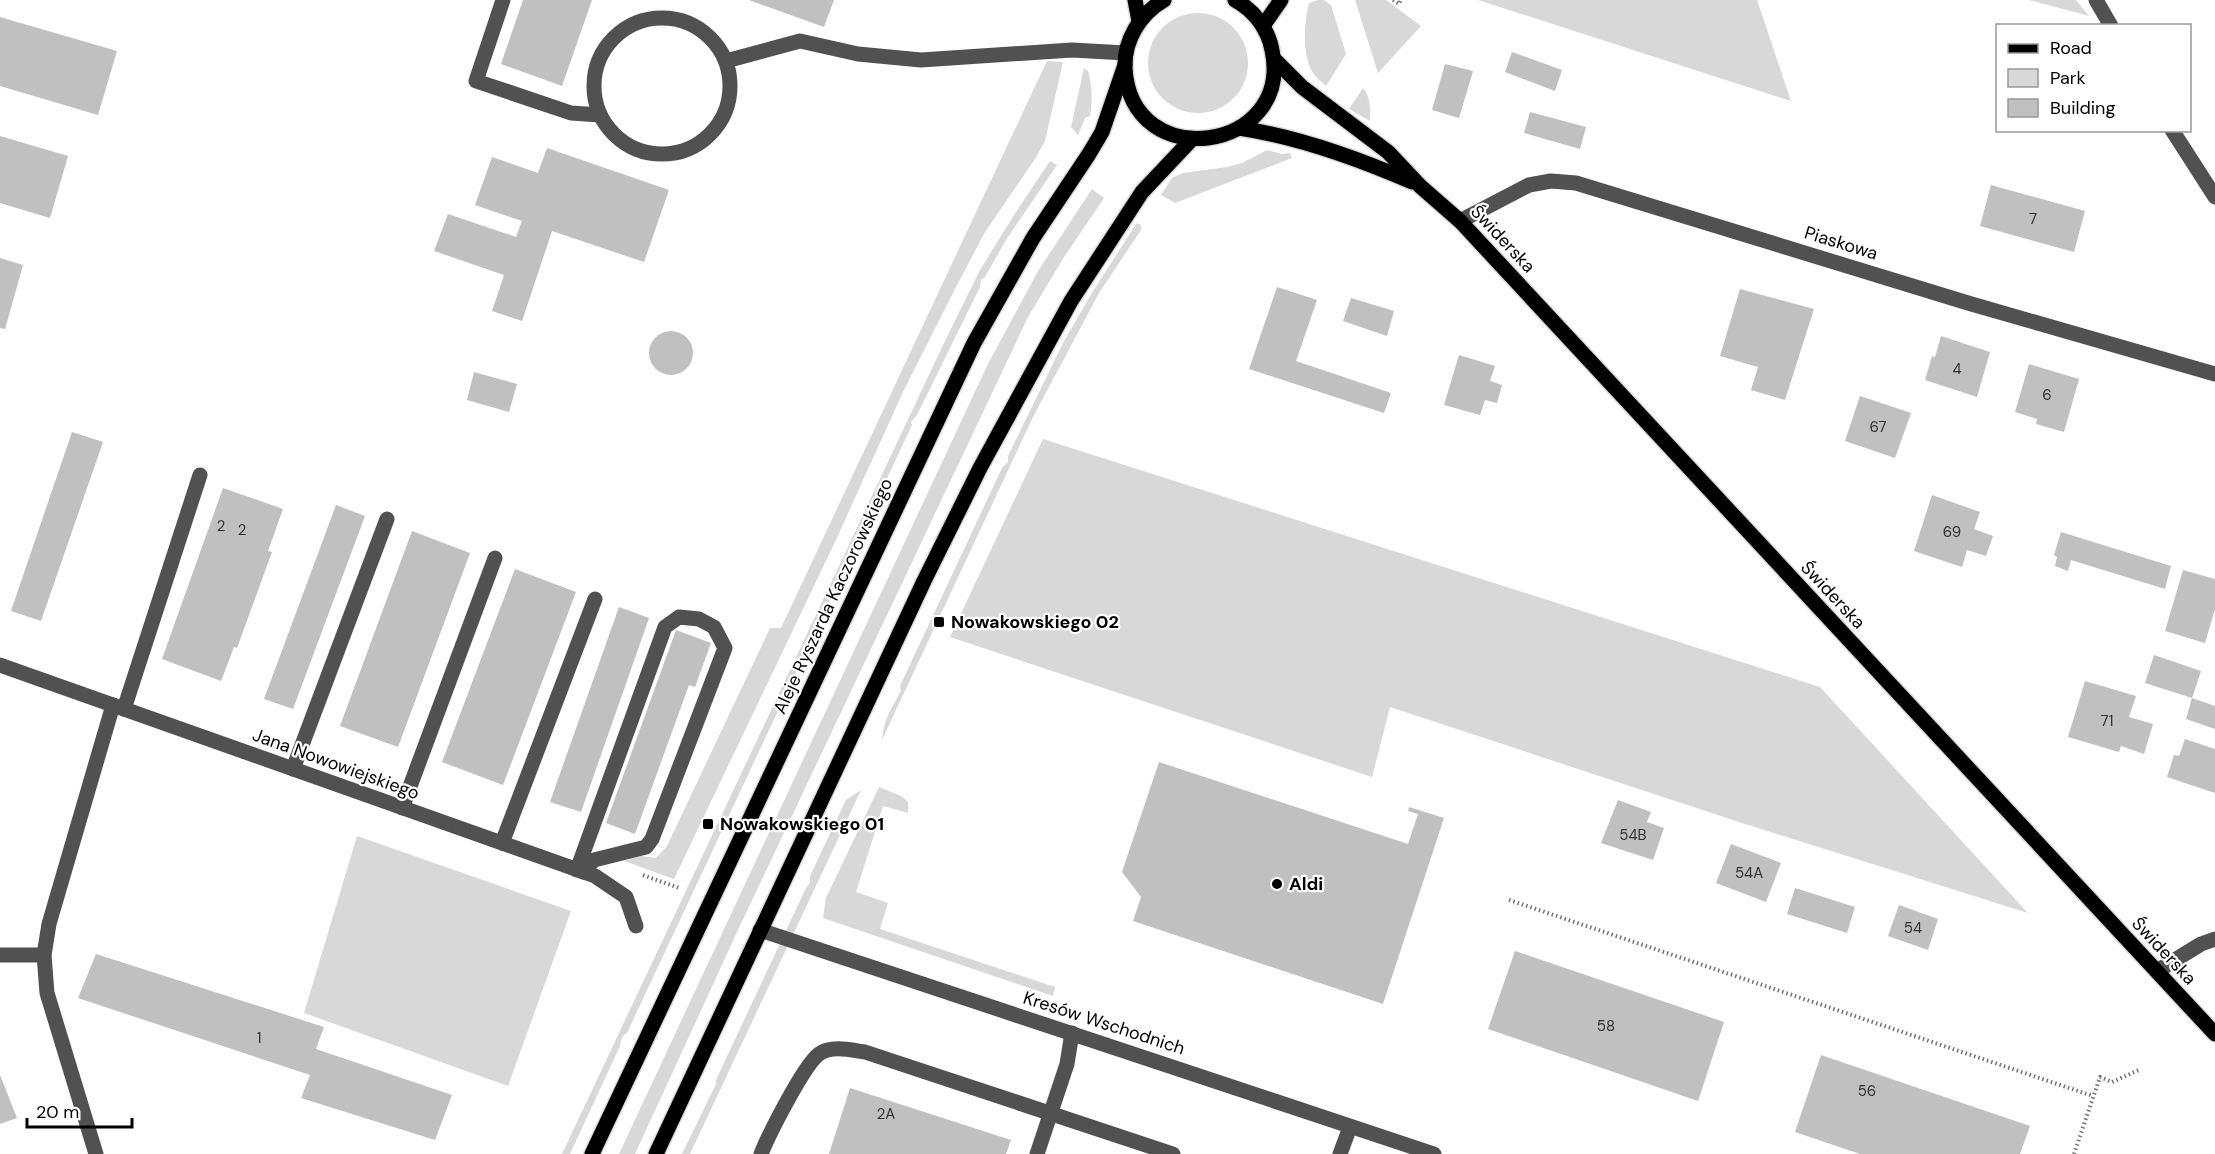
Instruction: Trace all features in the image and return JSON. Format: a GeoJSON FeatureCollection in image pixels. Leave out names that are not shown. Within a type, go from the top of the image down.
{"type":"FeatureCollection","features":[{"type":"Feature","properties":{"kind":"main road"},"geometry":{"type":"LineString","coordinates":[[1135,0],[1139,21]]}},
{"type":"Feature","properties":{"kind":"main road"},"geometry":{"type":"LineString","coordinates":[[1139,21],[1148,11],[1164,0]]}},
{"type":"Feature","properties":{"kind":"main road"},"geometry":{"type":"LineString","coordinates":[[1126,59],[1131,92],[1144,115],[1166,131],[1192,139],[1217,138],[1239,128],[1250,120],[1266,98],[1271,86],[1274,59],[1263,26],[1248,9],[1235,0]]}},
{"type":"Feature","properties":{"kind":"main road"},"geometry":{"type":"LineString","coordinates":[[1263,26],[1281,0]]}},
{"type":"Feature","properties":{"kind":"main road","name":"Aleje Ryszarda Kaczorowskiego"},"geometry":{"type":"LineString","coordinates":[[592,1154],[974,342],[1027,247],[1102,132],[1133,31],[1139,21]]}},
{"type":"Feature","properties":{"kind":"main road","name":"Świderska"},"geometry":{"type":"LineString","coordinates":[[1274,59],[1302,87],[1388,152],[1420,186],[1460,221],[2215,1034]]}},
{"type":"Feature","properties":{"kind":"main road","name":"Świderska"},"geometry":{"type":"LineString","coordinates":[[1239,128],[1269,132],[1310,144],[1368,163],[1420,186]]}},
{"type":"Feature","properties":{"kind":"main road"},"geometry":{"type":"LineString","coordinates":[[656,1154],[934,561],[980,468],[1071,301],[1142,192],[1192,139]]}},
{"type":"Feature","properties":{"kind":"street"},"geometry":{"type":"LineString","coordinates":[[503,0],[476,81],[571,113],[600,115]]}},
{"type":"Feature","properties":{"kind":"street"},"geometry":{"type":"LineString","coordinates":[[2096,0],[2110,24]]}},
{"type":"Feature","properties":{"kind":"street"},"geometry":{"type":"LineString","coordinates":[[656,18],[678,19],[688,23],[699,28],[715,42],[726,61],[731,84],[728,107],[717,128],[700,144],[678,153],[655,154],[632,148],[613,134],[600,115],[594,94],[595,72],[603,51],[617,35],[635,23],[656,18]]}},
{"type":"Feature","properties":{"kind":"street"},"geometry":{"type":"LineString","coordinates":[[726,61],[800,41],[858,54],[921,60],[1072,50],[1126,59]]}},
{"type":"Feature","properties":{"kind":"street"},"geometry":{"type":"LineString","coordinates":[[2173,132],[2215,197]]}},
{"type":"Feature","properties":{"kind":"street","name":"Piaskowa"},"geometry":{"type":"LineString","coordinates":[[1460,221],[1529,185],[1551,181],[1576,183],[1957,299],[2215,374]]}},
{"type":"Feature","properties":{"kind":"street"},"geometry":{"type":"LineString","coordinates":[[96,1154],[47,993],[44,955],[49,924],[118,707],[200,475]]}},
{"type":"Feature","properties":{"kind":"street"},"geometry":{"type":"LineString","coordinates":[[293,769],[387,519]]}},
{"type":"Feature","properties":{"kind":"street"},"geometry":{"type":"LineString","coordinates":[[402,808],[495,558]]}},
{"type":"Feature","properties":{"kind":"street"},"geometry":{"type":"LineString","coordinates":[[501,843],[595,599]]}},
{"type":"Feature","properties":{"kind":"street"},"geometry":{"type":"LineString","coordinates":[[679,617],[699,619],[714,627],[724,648],[652,839],[646,847],[594,860],[580,871],[665,627],[679,617]]}},
{"type":"Feature","properties":{"kind":"street","name":"Jana Nowowiejskiego"},"geometry":{"type":"LineString","coordinates":[[0,665],[595,876],[627,897],[636,926]]}},
{"type":"Feature","properties":{"kind":"street","name":"Kresów Wschodnich"},"geometry":{"type":"LineString","coordinates":[[760,930],[1434,1154]]}},
{"type":"Feature","properties":{"kind":"street"},"geometry":{"type":"LineString","coordinates":[[2157,971],[2201,944],[2215,939]]}},
{"type":"Feature","properties":{"kind":"street"},"geometry":{"type":"LineString","coordinates":[[0,955],[44,955]]}},
{"type":"Feature","properties":{"kind":"street"},"geometry":{"type":"LineString","coordinates":[[1037,1154],[1067,1064],[1072,1033]]}},
{"type":"Feature","properties":{"kind":"street"},"geometry":{"type":"LineString","coordinates":[[761,1154],[799,1080],[819,1054],[837,1049],[865,1052],[1173,1154]]}},
{"type":"Feature","properties":{"kind":"street"},"geometry":{"type":"LineString","coordinates":[[1340,1154],[1350,1126]]}},
{"type":"Feature","properties":{"kind":"path"},"geometry":{"type":"LineString","coordinates":[[1393,0],[1399,4],[1401,0]]}},
{"type":"Feature","properties":{"kind":"path"},"geometry":{"type":"LineString","coordinates":[[1509,900],[2093,1096]]}},
{"type":"Feature","properties":{"kind":"path"},"geometry":{"type":"LineString","coordinates":[[2074,1154],[2100,1077],[2112,1082],[2139,1071]]}},
{"type":"Feature","properties":{"kind":"green space"},"geometry":{"type":"Polygon","coordinates":[[[1324,0],[1331,5],[1346,54],[1326,86],[1311,69],[1305,41],[1309,3],[1324,0]]]}},
{"type":"Feature","properties":{"kind":"green space"},"geometry":{"type":"Polygon","coordinates":[[[1355,0],[1386,0],[1421,26],[1378,73],[1355,0]]]}},
{"type":"Feature","properties":{"kind":"green space"},"geometry":{"type":"Polygon","coordinates":[[[1478,0],[1757,0],[1791,101],[1478,0]]]}},
{"type":"Feature","properties":{"kind":"green space"},"geometry":{"type":"Polygon","coordinates":[[[2029,0],[2076,0],[2089,16],[2029,0]]]}},
{"type":"Feature","properties":{"kind":"green space"},"geometry":{"type":"Polygon","coordinates":[[[1198,13],[1226,21],[1240,35],[1248,63],[1240,91],[1226,105],[1198,113],[1170,105],[1156,91],[1148,63],[1156,35],[1170,21],[1198,13]]]}},
{"type":"Feature","properties":{"kind":"green space"},"geometry":{"type":"Polygon","coordinates":[[[1047,61],[1063,62],[1045,141],[985,232],[903,392],[835,542],[674,879],[624,861],[641,856],[656,858],[667,846],[770,628],[781,628],[1047,61]]]}},
{"type":"Feature","properties":{"kind":"green space"},"geometry":{"type":"Polygon","coordinates":[[[1084,68],[1088,71],[1092,105],[1090,116],[1085,118],[1078,135],[1071,127],[1084,68]]]}},
{"type":"Feature","properties":{"kind":"green space"},"geometry":{"type":"Polygon","coordinates":[[[1363,88],[1369,103],[1370,121],[1349,109],[1363,88]]]}},
{"type":"Feature","properties":{"kind":"green space"},"geometry":{"type":"Polygon","coordinates":[[[1267,150],[1282,154],[1290,153],[1292,158],[1175,203],[1161,195],[1172,178],[1183,173],[1242,163],[1267,150]]]}},
{"type":"Feature","properties":{"kind":"green space"},"geometry":{"type":"Polygon","coordinates":[[[1050,161],[1057,165],[981,280],[980,287],[917,415],[911,422],[912,425],[808,647],[800,658],[800,664],[627,1033],[622,1038],[570,1154],[562,1154],[944,343],[980,270],[1050,161]]]}},
{"type":"Feature","properties":{"kind":"green space"},"geometry":{"type":"Polygon","coordinates":[[[1092,189],[1104,198],[1064,257],[1028,317],[738,930],[635,1154],[619,1154],[987,366],[1038,271],[1092,189]]]}},
{"type":"Feature","properties":{"kind":"green space"},"geometry":{"type":"Polygon","coordinates":[[[1137,223],[1141,225],[1141,230],[1099,293],[1032,419],[882,740],[887,719],[901,690],[900,686],[1063,343],[1137,223]]]}},
{"type":"Feature","properties":{"kind":"green space"},"geometry":{"type":"Polygon","coordinates":[[[1043,439],[1820,687],[2028,913],[1742,823],[1390,707],[1372,777],[950,637],[1043,439]]]}},
{"type":"Feature","properties":{"kind":"green space"},"geometry":{"type":"Polygon","coordinates":[[[879,787],[901,796],[908,802],[908,813],[883,806],[856,892],[888,903],[880,929],[1055,987],[1053,996],[823,918],[826,898],[879,787]]]}},
{"type":"Feature","properties":{"kind":"green space"},"geometry":{"type":"Polygon","coordinates":[[[861,790],[690,1154],[682,1154],[810,883],[810,876],[846,800],[861,790]]]}},
{"type":"Feature","properties":{"kind":"green space"},"geometry":{"type":"Polygon","coordinates":[[[357,836],[571,911],[508,1086],[304,1013],[357,836]]]}},
{"type":"Feature","properties":{"kind":"building"},"geometry":{"type":"Polygon","coordinates":[[[523,0],[592,0],[562,86],[501,64],[523,0]]]}},
{"type":"Feature","properties":{"kind":"building"},"geometry":{"type":"Polygon","coordinates":[[[749,0],[834,0],[824,27],[749,0]]]}},
{"type":"Feature","properties":{"kind":"building"},"geometry":{"type":"Polygon","coordinates":[[[0,17],[117,51],[98,115],[0,86],[0,17]]]}},
{"type":"Feature","properties":{"kind":"building"},"geometry":{"type":"Polygon","coordinates":[[[1512,52],[1562,70],[1555,91],[1505,72],[1512,52]]]}},
{"type":"Feature","properties":{"kind":"building"},"geometry":{"type":"Polygon","coordinates":[[[1445,64],[1473,71],[1459,118],[1432,110],[1445,64]]]}},
{"type":"Feature","properties":{"kind":"building"},"geometry":{"type":"Polygon","coordinates":[[[1530,112],[1586,127],[1580,149],[1524,133],[1530,112]]]}},
{"type":"Feature","properties":{"kind":"building"},"geometry":{"type":"Polygon","coordinates":[[[0,136],[68,156],[50,218],[0,203],[0,136]]]}},
{"type":"Feature","properties":{"kind":"building"},"geometry":{"type":"Polygon","coordinates":[[[547,148],[669,190],[644,262],[552,231],[522,321],[492,311],[504,275],[434,251],[448,214],[516,237],[522,221],[475,205],[492,157],[538,173],[547,148]]]}},
{"type":"Feature","properties":{"kind":"building"},"geometry":{"type":"Polygon","coordinates":[[[1991,185],[2085,211],[2074,252],[1980,226],[1991,185]]]}},
{"type":"Feature","properties":{"kind":"building"},"geometry":{"type":"Polygon","coordinates":[[[0,258],[23,265],[5,329],[0,328],[0,258]]]}},
{"type":"Feature","properties":{"kind":"building"},"geometry":{"type":"Polygon","coordinates":[[[1277,287],[1317,300],[1296,361],[1391,393],[1384,413],[1249,369],[1277,287]]]}},
{"type":"Feature","properties":{"kind":"building"},"geometry":{"type":"Polygon","coordinates":[[[1740,289],[1814,309],[1785,400],[1751,390],[1758,367],[1720,356],[1740,289]]]}},
{"type":"Feature","properties":{"kind":"building"},"geometry":{"type":"Polygon","coordinates":[[[1351,298],[1394,311],[1387,336],[1343,321],[1351,298]]]}},
{"type":"Feature","properties":{"kind":"building"},"geometry":{"type":"Polygon","coordinates":[[[671,331],[687,337],[693,353],[687,369],[671,375],[655,369],[649,353],[655,337],[671,331]]]}},
{"type":"Feature","properties":{"kind":"building"},"geometry":{"type":"Polygon","coordinates":[[[1941,336],[1990,352],[1977,397],[1925,380],[1941,336]]]}},
{"type":"Feature","properties":{"kind":"building"},"geometry":{"type":"Polygon","coordinates":[[[1459,355],[1495,366],[1490,381],[1502,385],[1497,403],[1485,400],[1480,415],[1444,405],[1459,355]]]}},
{"type":"Feature","properties":{"kind":"building"},"geometry":{"type":"Polygon","coordinates":[[[2029,364],[2079,379],[2064,432],[2036,424],[2037,419],[2015,412],[2029,364]]]}},
{"type":"Feature","properties":{"kind":"building"},"geometry":{"type":"Polygon","coordinates":[[[474,372],[517,384],[509,412],[467,400],[474,372]]]}},
{"type":"Feature","properties":{"kind":"building"},"geometry":{"type":"Polygon","coordinates":[[[1860,396],[1911,413],[1895,458],[1845,441],[1860,396]]]}},
{"type":"Feature","properties":{"kind":"building"},"geometry":{"type":"Polygon","coordinates":[[[72,432],[103,442],[41,621],[11,611],[72,432]]]}},
{"type":"Feature","properties":{"kind":"building"},"geometry":{"type":"Polygon","coordinates":[[[223,488],[283,509],[268,551],[272,552],[237,648],[234,647],[221,681],[162,659],[223,488]]]}},
{"type":"Feature","properties":{"kind":"building"},"geometry":{"type":"Polygon","coordinates":[[[1932,495],[1980,512],[1974,529],[1993,536],[1986,556],[1967,550],[1962,567],[1914,551],[1932,495]]]}},
{"type":"Feature","properties":{"kind":"building"},"geometry":{"type":"Polygon","coordinates":[[[336,505],[365,516],[293,709],[264,699],[336,505]]]}},
{"type":"Feature","properties":{"kind":"building"},"geometry":{"type":"Polygon","coordinates":[[[412,531],[470,553],[398,747],[340,726],[412,531]]]}},
{"type":"Feature","properties":{"kind":"building"},"geometry":{"type":"Polygon","coordinates":[[[2061,532],[2171,566],[2165,589],[2071,560],[2068,571],[2055,566],[2057,557],[2054,555],[2061,532]]]}},
{"type":"Feature","properties":{"kind":"building"},"geometry":{"type":"Polygon","coordinates":[[[515,569],[576,592],[503,785],[442,762],[515,569]]]}},
{"type":"Feature","properties":{"kind":"building"},"geometry":{"type":"Polygon","coordinates":[[[2183,570],[2215,579],[2215,609],[2205,643],[2165,631],[2183,570]]]}},
{"type":"Feature","properties":{"kind":"building"},"geometry":{"type":"Polygon","coordinates":[[[619,607],[649,618],[581,812],[550,802],[619,607]]]}},
{"type":"Feature","properties":{"kind":"building"},"geometry":{"type":"Polygon","coordinates":[[[676,630],[711,643],[695,687],[689,685],[635,834],[606,823],[676,630]]]}},
{"type":"Feature","properties":{"kind":"building"},"geometry":{"type":"Polygon","coordinates":[[[2154,655],[2201,671],[2192,698],[2145,683],[2154,655]]]}},
{"type":"Feature","properties":{"kind":"building"},"geometry":{"type":"Polygon","coordinates":[[[2085,681],[2136,696],[2129,717],[2153,724],[2144,754],[2121,746],[2119,752],[2068,737],[2085,681]]]}},
{"type":"Feature","properties":{"kind":"building"},"geometry":{"type":"Polygon","coordinates":[[[2192,698],[2215,706],[2215,729],[2186,719],[2192,698]]]}},
{"type":"Feature","properties":{"kind":"building"},"geometry":{"type":"Polygon","coordinates":[[[2185,739],[2215,749],[2215,793],[2167,777],[2174,755],[2179,756],[2185,739]]]}},
{"type":"Feature","properties":{"kind":"building","name":"Aldi"},"geometry":{"type":"Polygon","coordinates":[[[1159,762],[1408,844],[1418,814],[1408,811],[1409,807],[1444,818],[1383,1004],[1133,921],[1141,897],[1122,872],[1159,762]]]}},
{"type":"Feature","properties":{"kind":"building"},"geometry":{"type":"Polygon","coordinates":[[[1618,800],[1651,812],[1647,822],[1664,828],[1653,860],[1601,843],[1618,800]]]}},
{"type":"Feature","properties":{"kind":"building"},"geometry":{"type":"Polygon","coordinates":[[[1731,844],[1781,863],[1766,902],[1716,883],[1731,844]]]}},
{"type":"Feature","properties":{"kind":"building"},"geometry":{"type":"Polygon","coordinates":[[[1795,888],[1855,907],[1847,933],[1787,914],[1795,888]]]}},
{"type":"Feature","properties":{"kind":"building"},"geometry":{"type":"Polygon","coordinates":[[[1899,905],[1938,919],[1928,950],[1888,936],[1899,905]]]}},
{"type":"Feature","properties":{"kind":"building"},"geometry":{"type":"Polygon","coordinates":[[[1515,951],[1724,1022],[1698,1101],[1488,1029],[1515,951]]]}},
{"type":"Feature","properties":{"kind":"building"},"geometry":{"type":"Polygon","coordinates":[[[96,954],[324,1027],[316,1049],[452,1095],[435,1140],[301,1098],[310,1075],[78,998],[96,954]]]}},
{"type":"Feature","properties":{"kind":"building"},"geometry":{"type":"Polygon","coordinates":[[[1821,1055],[2030,1126],[2020,1154],[1860,1154],[1795,1132],[1821,1055]]]}},
{"type":"Feature","properties":{"kind":"building"},"geometry":{"type":"Polygon","coordinates":[[[0,1075],[17,1118],[0,1124],[0,1075]]]}},
{"type":"Feature","properties":{"kind":"building"},"geometry":{"type":"Polygon","coordinates":[[[850,1088],[1011,1140],[1006,1154],[829,1154],[850,1088]]]}},
{"type":"Feature","properties":{"kind":"place","name":"Nowakowskiego 02"},"geometry":{"type":"Point","coordinates":[939,622]}},
{"type":"Feature","properties":{"kind":"place","name":"Nowakowskiego 01"},"geometry":{"type":"Point","coordinates":[708,824]}},
{"type":"Feature","properties":{"kind":"place","name":"Aldi"},"geometry":{"type":"Point","coordinates":[1277,884]}}]}
